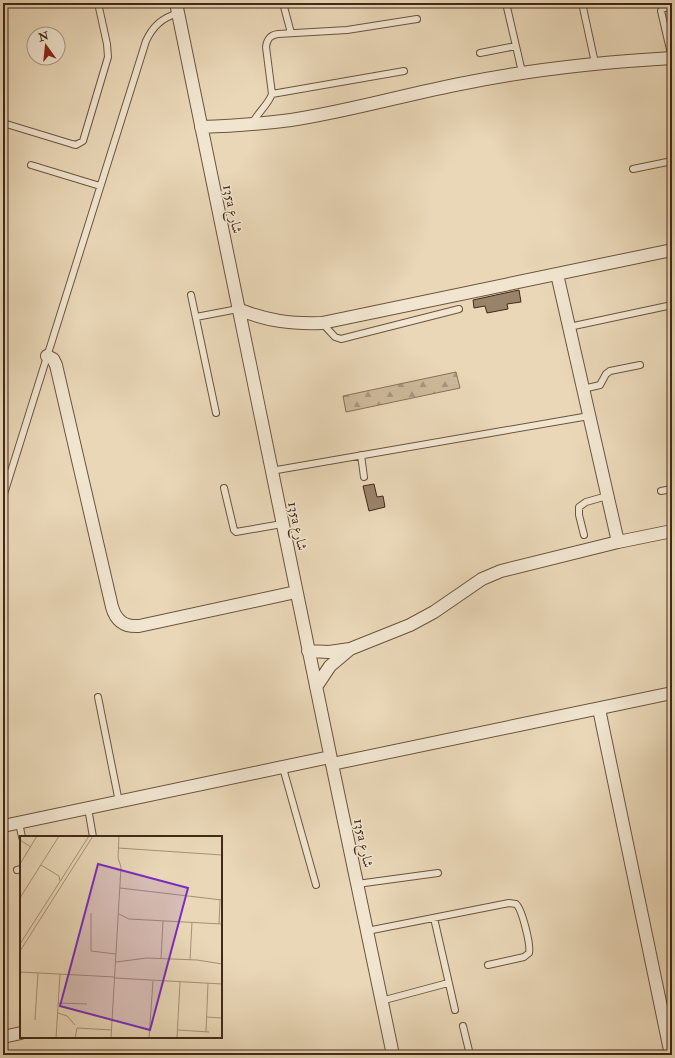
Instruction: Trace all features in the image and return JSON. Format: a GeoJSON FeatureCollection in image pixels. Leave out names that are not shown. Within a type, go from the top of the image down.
{"type":"FeatureCollection","features":[{"type":"Feature","properties":{"kind":"street","name":"135a شارع"},"geometry":{"type":"LineString","coordinates":[[177,8],[308,651],[393,1055]]}},
{"type":"Feature","properties":{"kind":"street"},"geometry":{"type":"LineString","coordinates":[[201,127],[252,124],[321,114],[522,72],[595,63],[672,58]]}},
{"type":"Feature","properties":{"kind":"street"},"geometry":{"type":"LineString","coordinates":[[238,309],[256,316],[279,322],[300,324],[322,323],[672,250]]}},
{"type":"Feature","properties":{"kind":"street"},"geometry":{"type":"LineString","coordinates":[[558,274],[618,542]]}},
{"type":"Feature","properties":{"kind":"street"},"geometry":{"type":"LineString","coordinates":[[47,356],[53,359],[56,365],[112,607],[118,621],[124,625],[140,626],[296,592]]}},
{"type":"Feature","properties":{"kind":"street"},"geometry":{"type":"LineString","coordinates":[[308,651],[329,652],[350,649],[410,625],[434,612],[482,579],[500,571],[618,542],[672,531]]}},
{"type":"Feature","properties":{"kind":"street"},"geometry":{"type":"LineString","coordinates":[[316,688],[330,666],[350,649]]}},
{"type":"Feature","properties":{"kind":"street"},"geometry":{"type":"LineString","coordinates":[[3,826],[283,768],[331,761],[599,709],[672,693]]}},
{"type":"Feature","properties":{"kind":"street"},"geometry":{"type":"LineString","coordinates":[[599,709],[671,1055]]}},
{"type":"Feature","properties":{"kind":"street"},"geometry":{"type":"LineString","coordinates":[[3,1037],[20,1033]]}},
{"type":"Feature","properties":{"kind":"lane"},"geometry":{"type":"LineString","coordinates":[[3,123],[72,144],[83,141],[108,57],[107,44],[98,3]]}},
{"type":"Feature","properties":{"kind":"lane"},"geometry":{"type":"LineString","coordinates":[[283,3],[292,33]]}},
{"type":"Feature","properties":{"kind":"lane"},"geometry":{"type":"LineString","coordinates":[[506,3],[522,72]]}},
{"type":"Feature","properties":{"kind":"lane"},"geometry":{"type":"LineString","coordinates":[[582,3],[595,63]]}},
{"type":"Feature","properties":{"kind":"lane"},"geometry":{"type":"LineString","coordinates":[[672,6],[662,9],[661,11],[672,58]]}},
{"type":"Feature","properties":{"kind":"lane"},"geometry":{"type":"LineString","coordinates":[[3,497],[146,41],[150,31],[177,8]]}},
{"type":"Feature","properties":{"kind":"lane"},"geometry":{"type":"LineString","coordinates":[[252,124],[260,110],[270,100],[272,94],[266,43],[270,36],[292,33],[354,30],[417,19]]}},
{"type":"Feature","properties":{"kind":"lane"},"geometry":{"type":"LineString","coordinates":[[480,53],[516,46]]}},
{"type":"Feature","properties":{"kind":"lane"},"geometry":{"type":"LineString","coordinates":[[272,94],[404,71]]}},
{"type":"Feature","properties":{"kind":"lane"},"geometry":{"type":"LineString","coordinates":[[633,169],[672,161]]}},
{"type":"Feature","properties":{"kind":"lane"},"geometry":{"type":"LineString","coordinates":[[31,165],[100,186]]}},
{"type":"Feature","properties":{"kind":"lane"},"geometry":{"type":"LineString","coordinates":[[191,295],[216,413]]}},
{"type":"Feature","properties":{"kind":"lane"},"geometry":{"type":"LineString","coordinates":[[569,327],[672,305]]}},
{"type":"Feature","properties":{"kind":"lane"},"geometry":{"type":"LineString","coordinates":[[196,317],[238,309]]}},
{"type":"Feature","properties":{"kind":"lane"},"geometry":{"type":"LineString","coordinates":[[322,323],[332,335],[341,339],[459,309]]}},
{"type":"Feature","properties":{"kind":"lane"},"geometry":{"type":"LineString","coordinates":[[583,389],[600,385],[606,374],[610,371],[640,365]]}},
{"type":"Feature","properties":{"kind":"lane"},"geometry":{"type":"LineString","coordinates":[[271,471],[589,416]]}},
{"type":"Feature","properties":{"kind":"lane"},"geometry":{"type":"LineString","coordinates":[[361,455],[364,477]]}},
{"type":"Feature","properties":{"kind":"lane"},"geometry":{"type":"LineString","coordinates":[[224,488],[234,530],[236,532],[282,524]]}},
{"type":"Feature","properties":{"kind":"lane"},"geometry":{"type":"LineString","coordinates":[[661,491],[672,489]]}},
{"type":"Feature","properties":{"kind":"lane"},"geometry":{"type":"LineString","coordinates":[[584,535],[579,515],[579,507],[586,502],[607,496]]}},
{"type":"Feature","properties":{"kind":"lane"},"geometry":{"type":"LineString","coordinates":[[98,697],[120,802]]}},
{"type":"Feature","properties":{"kind":"lane"},"geometry":{"type":"LineString","coordinates":[[283,768],[316,885]]}},
{"type":"Feature","properties":{"kind":"lane"},"geometry":{"type":"LineString","coordinates":[[88,808],[93,836]]}},
{"type":"Feature","properties":{"kind":"lane"},"geometry":{"type":"LineString","coordinates":[[19,823],[22,836]]}},
{"type":"Feature","properties":{"kind":"lane"},"geometry":{"type":"LineString","coordinates":[[357,884],[438,873]]}},
{"type":"Feature","properties":{"kind":"lane"},"geometry":{"type":"LineString","coordinates":[[367,931],[509,903],[516,904],[519,906],[529,946],[529,952],[524,957],[488,965]]}},
{"type":"Feature","properties":{"kind":"lane"},"geometry":{"type":"LineString","coordinates":[[434,918],[454,1010]]}},
{"type":"Feature","properties":{"kind":"lane"},"geometry":{"type":"LineString","coordinates":[[381,1000],[448,982]]}},
{"type":"Feature","properties":{"kind":"lane"},"geometry":{"type":"LineString","coordinates":[[463,1026],[469,1055]]}},
{"type":"Feature","properties":{"kind":"green space"},"geometry":{"type":"Polygon","coordinates":[[[456,372],[460,388],[346,412],[343,396],[456,372]]]}},
{"type":"Feature","properties":{"kind":"building"},"geometry":{"type":"Polygon","coordinates":[[[519,290],[521,302],[507,304],[508,309],[487,313],[485,306],[474,308],[473,300],[519,290]]]}},
{"type":"Feature","properties":{"kind":"building"},"geometry":{"type":"Polygon","coordinates":[[[374,484],[377,497],[383,496],[385,507],[369,511],[363,486],[374,484]]]}}]}
